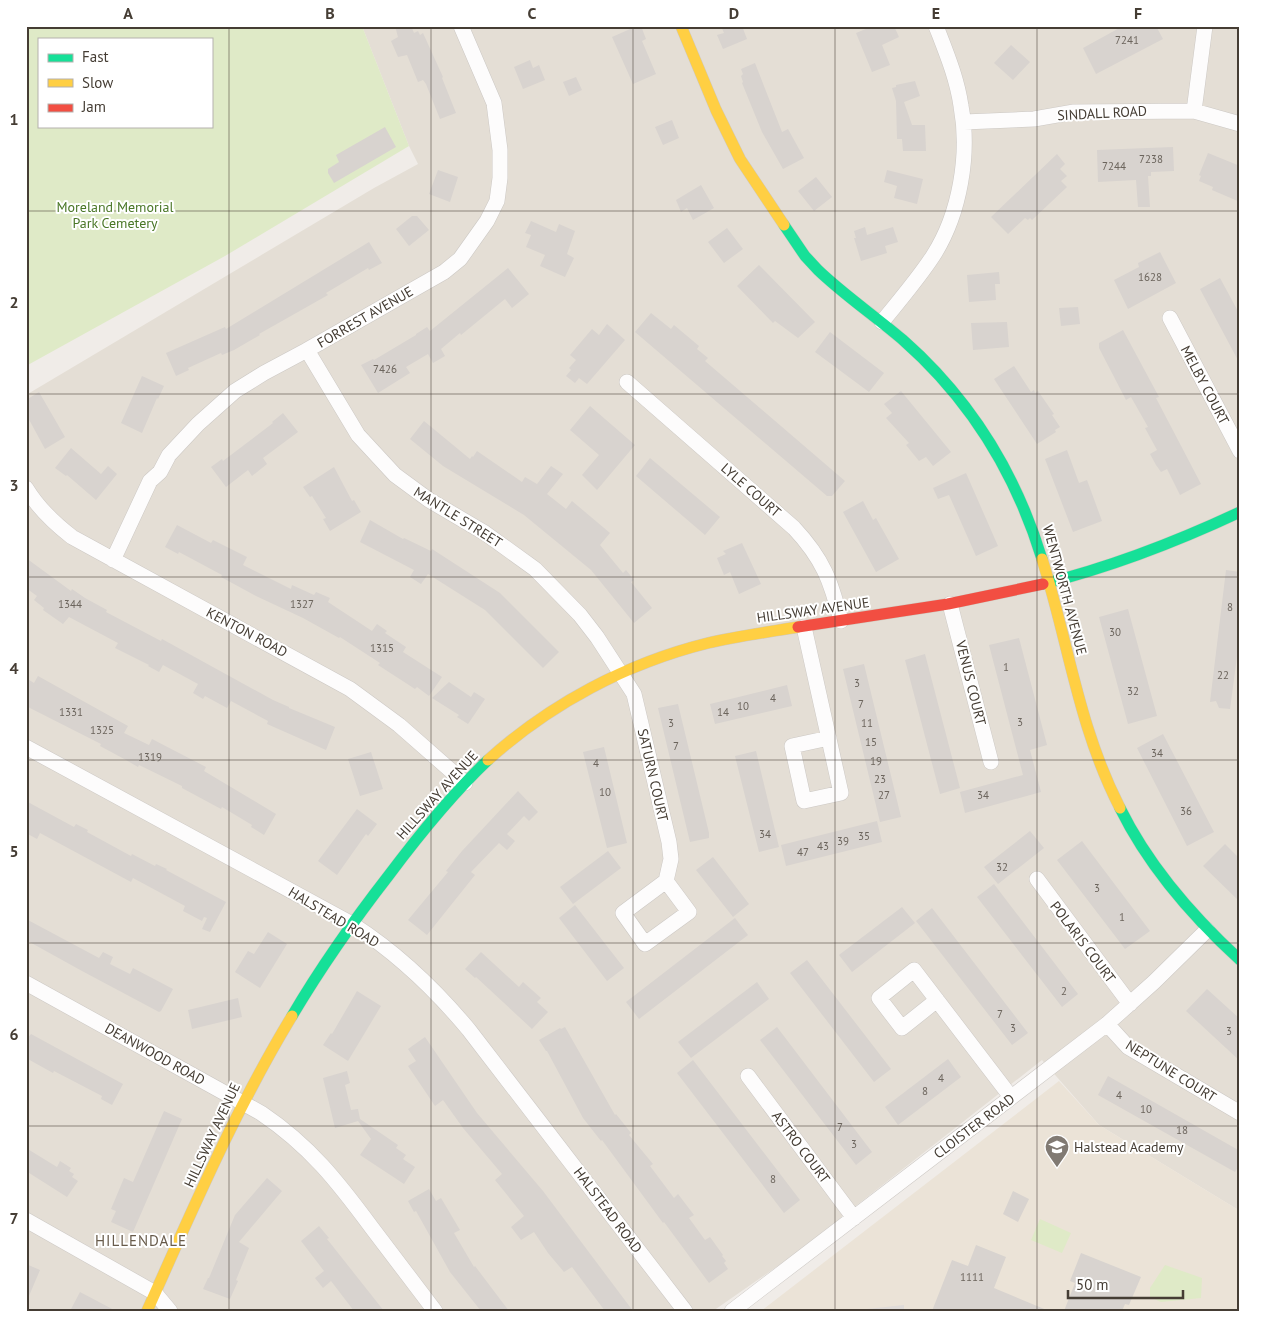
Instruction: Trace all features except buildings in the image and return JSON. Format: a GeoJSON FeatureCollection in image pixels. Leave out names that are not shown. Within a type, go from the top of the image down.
{"type":"FeatureCollection","features":[{"type":"Feature","properties":{"kind":"street","name":"FORREST AVENUE"},"geometry":{"type":"LineString","coordinates":[[113,560],[150,481],[160,472],[169,455],[215,408],[235,391],[264,372],[307,350],[444,272],[460,259],[488,221],[496,201],[500,178],[500,150],[494,103],[461,26]]}},
{"type":"Feature","properties":{"kind":"street","name":"WENTWORTH AVENUE"},"geometry":{"type":"LineString","coordinates":[[681,26],[741,162],[796,243],[824,276],[882,322],[942,377],[980,426],[1008,472],[1023,504],[1040,549],[1084,719],[1107,784],[1141,848],[1182,902],[1207,930],[1240,960]]}},
{"type":"Feature","properties":{"kind":"street"},"geometry":{"type":"LineString","coordinates":[[882,322],[934,254],[950,221],[960,178],[964,122],[957,86],[936,26]]}},
{"type":"Feature","properties":{"kind":"street"},"geometry":{"type":"LineString","coordinates":[[1194,111],[1205,26]]}},
{"type":"Feature","properties":{"kind":"street","name":"SINDALL ROAD"},"geometry":{"type":"LineString","coordinates":[[964,122],[1034,119],[1074,112],[1194,111],[1240,124]]}},
{"type":"Feature","properties":{"kind":"street","name":"MELBY COURT"},"geometry":{"type":"LineString","coordinates":[[1170,318],[1240,451]]}},
{"type":"Feature","properties":{"kind":"street","name":"MANTLE STREET"},"geometry":{"type":"LineString","coordinates":[[307,350],[344,415],[376,456],[411,488],[485,533],[535,569],[580,615],[621,673]]}},
{"type":"Feature","properties":{"kind":"street","name":"LYLE COURT"},"geometry":{"type":"LineString","coordinates":[[628,382],[794,528],[811,546],[828,576],[841,621]]}},
{"type":"Feature","properties":{"kind":"street","name":"KENTON ROAD"},"geometry":{"type":"LineString","coordinates":[[26,488],[42,510],[72,537],[350,689],[400,725],[465,783]]}},
{"type":"Feature","properties":{"kind":"street","name":"HILLSWAY AVENUE"},"geometry":{"type":"LineString","coordinates":[[147,1311],[243,1102],[309,989],[352,924],[412,845],[465,783],[498,751],[539,719],[621,673],[668,655],[715,641],[761,632],[950,604],[1050,583],[1153,550],[1240,512]]}},
{"type":"Feature","properties":{"kind":"street","name":"VENUS COURT"},"geometry":{"type":"LineString","coordinates":[[950,604],[991,762]]}},
{"type":"Feature","properties":{"kind":"street"},"geometry":{"type":"LineString","coordinates":[[804,626],[829,738]]}},
{"type":"Feature","properties":{"kind":"street","name":"SATURN COURT"},"geometry":{"type":"LineString","coordinates":[[621,673],[634,694],[669,842],[670,859],[666,881]]}},
{"type":"Feature","properties":{"kind":"street","name":"HALSTEAD ROAD"},"geometry":{"type":"LineString","coordinates":[[26,747],[352,924],[390,951],[431,986],[450,1006],[685,1311]]}},
{"type":"Feature","properties":{"kind":"street","name":"POLARIS COURT"},"geometry":{"type":"LineString","coordinates":[[1037,879],[1130,1004]]}},
{"type":"Feature","properties":{"kind":"street","name":"CLOISTER ROAD"},"geometry":{"type":"LineString","coordinates":[[732,1311],[1107,1024],[1207,930]]}},
{"type":"Feature","properties":{"kind":"street","name":"DEANWOOD ROAD"},"geometry":{"type":"LineString","coordinates":[[26,983],[243,1102],[281,1126],[322,1164],[435,1311]]}},
{"type":"Feature","properties":{"kind":"street"},"geometry":{"type":"LineString","coordinates":[[937,1000],[1011,1097]]}},
{"type":"Feature","properties":{"kind":"street","name":"NEPTUNE COURT"},"geometry":{"type":"LineString","coordinates":[[1107,1024],[1128,1047],[1240,1113]]}},
{"type":"Feature","properties":{"kind":"street","name":"ASTRO COURT"},"geometry":{"type":"LineString","coordinates":[[748,1076],[854,1218]]}},
{"type":"Feature","properties":{"kind":"street"},"geometry":{"type":"LineString","coordinates":[[26,1220],[155,1293],[170,1311]]}},
{"type":"Feature","properties":{"kind":"shaded area"},"geometry":{"type":"Polygon","coordinates":[[[362,26],[1240,26],[1240,1211],[1099,1125],[1042,1060],[792,1256],[713,1311],[26,1311],[26,395],[374,188],[418,164],[409,146],[362,26]]]}},
{"type":"Feature","properties":{"kind":"shaded area","name":"Halstead Academy"},"geometry":{"type":"Polygon","coordinates":[[[1059,1081],[1099,1125],[1240,1211],[1240,1311],[761,1311],[1059,1081]]]}},
{"type":"Feature","properties":{"kind":"shaded area"},"geometry":{"type":"Polygon","coordinates":[[[904,1305],[904,1311],[859,1311],[867,1309],[904,1305]]]}},
{"type":"Feature","properties":{"kind":"green space","name":"Moreland Memorial Park Cemetery"},"geometry":{"type":"Polygon","coordinates":[[[26,26],[362,26],[409,146],[225,256],[26,366],[26,26]]]}},
{"type":"Feature","properties":{"kind":"green space"},"geometry":{"type":"Polygon","coordinates":[[[1040,1219],[1071,1233],[1062,1253],[1031,1240],[1040,1219]]]}},
{"type":"Feature","properties":{"kind":"green space"},"geometry":{"type":"Polygon","coordinates":[[[1165,1265],[1202,1278],[1201,1298],[1161,1302],[1150,1297],[1150,1288],[1165,1265]]]}},
{"type":"Feature","properties":{"kind":"traffic: fast"},"geometry":{"type":"LineString","coordinates":[[784,225],[805,256],[818,270],[903,340],[927,363],[970,413],[988,440],[1019,497],[1042,559]]}},
{"type":"Feature","properties":{"kind":"traffic: fast"},"geometry":{"type":"LineString","coordinates":[[1043,584],[1143,553],[1192,534],[1240,512]]}},
{"type":"Feature","properties":{"kind":"traffic: fast"},"geometry":{"type":"LineString","coordinates":[[292,1016],[338,944],[400,860],[448,801],[488,760]]}},
{"type":"Feature","properties":{"kind":"traffic: fast"},"geometry":{"type":"LineString","coordinates":[[1120,808],[1144,850],[1173,890],[1205,926],[1240,960]]}},
{"type":"Feature","properties":{"kind":"traffic: slow"},"geometry":{"type":"LineString","coordinates":[[681,26],[716,110],[740,159],[784,225]]}},
{"type":"Feature","properties":{"kind":"traffic: slow"},"geometry":{"type":"LineString","coordinates":[[1042,559],[1084,716],[1106,777],[1120,808]]}},
{"type":"Feature","properties":{"kind":"traffic: slow"},"geometry":{"type":"LineString","coordinates":[[488,760],[537,721],[563,704],[619,674],[678,651],[708,643],[798,627]]}},
{"type":"Feature","properties":{"kind":"traffic: slow"},"geometry":{"type":"LineString","coordinates":[[147,1311],[233,1124],[292,1016]]}},
{"type":"Feature","properties":{"kind":"traffic: jam"},"geometry":{"type":"LineString","coordinates":[[798,627],[948,604],[1043,584]]}},
{"type":"Feature","properties":{"kind":"place","name":"Halstead Academy"},"geometry":{"type":"Point","coordinates":[1057,1168]}},
{"type":"Feature","properties":{"kind":"district","name":"HILLENDALE"},"geometry":{"type":"Point","coordinates":[141,1241]}}]}
